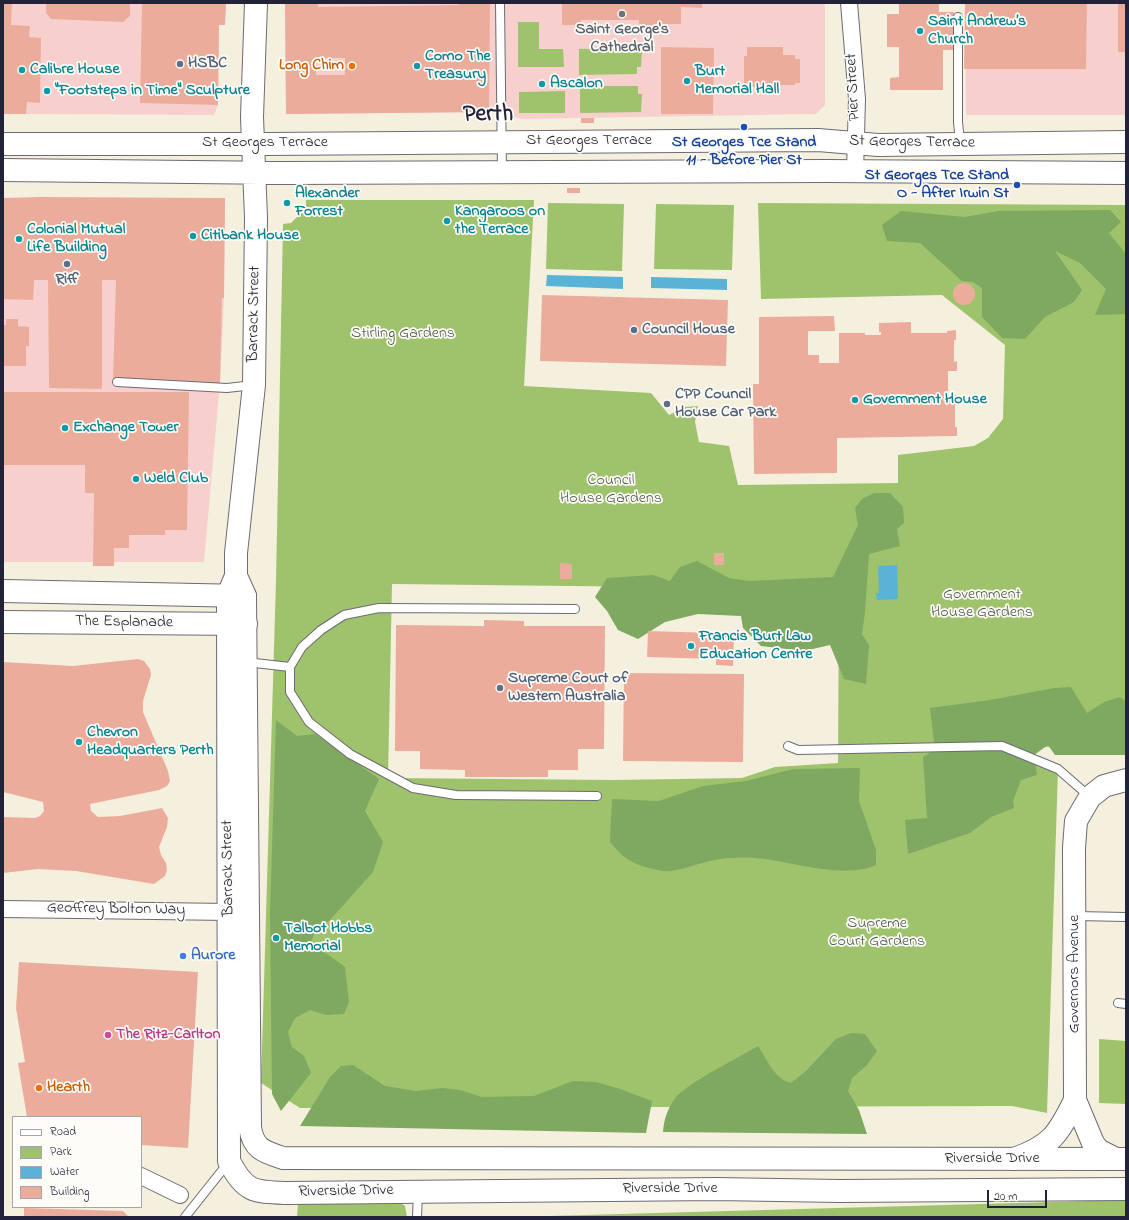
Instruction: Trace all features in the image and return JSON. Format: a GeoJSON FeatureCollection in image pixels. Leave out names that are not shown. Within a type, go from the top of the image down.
{"type":"FeatureCollection","features":[{"type":"Feature","properties":{"kind":"main road","name":"Barrack Street"},"geometry":{"type":"LineString","coordinates":[[229,1161],[230,912],[237,624],[236,553],[254,384],[254,172],[252,117],[256,3]]}},
{"type":"Feature","properties":{"kind":"main road","name":"St Georges Terrace"},"geometry":{"type":"LineString","coordinates":[[3,144],[253,144],[501,141],[818,140],[855,143],[961,145],[1126,142]]}},
{"type":"Feature","properties":{"kind":"main road","name":"St Georges Terrace"},"geometry":{"type":"LineString","coordinates":[[3,170],[254,172],[1126,173]]}},
{"type":"Feature","properties":{"kind":"main road","name":"The Esplanade"},"geometry":{"type":"LineString","coordinates":[[3,592],[236,596]]}},
{"type":"Feature","properties":{"kind":"main road","name":"The Esplanade"},"geometry":{"type":"LineString","coordinates":[[3,622],[237,624]]}},
{"type":"Feature","properties":{"kind":"main road","name":"Barrack Street"},"geometry":{"type":"LineString","coordinates":[[236,661],[250,1127]]}},
{"type":"Feature","properties":{"kind":"main road"},"geometry":{"type":"LineString","coordinates":[[1090,797],[1104,786],[1126,780]]}},
{"type":"Feature","properties":{"kind":"main road","name":"Governors Avenue"},"geometry":{"type":"LineString","coordinates":[[1090,797],[1076,821],[1074,848],[1076,916],[1075,1100],[1093,1143],[1105,1155],[1121,1159]]}},
{"type":"Feature","properties":{"kind":"main road","name":"Governors Avenue"},"geometry":{"type":"LineString","coordinates":[[1014,1159],[1036,1151],[1051,1139],[1061,1127],[1075,1100]]}},
{"type":"Feature","properties":{"kind":"main road","name":"Riverside Drive"},"geometry":{"type":"LineString","coordinates":[[250,1127],[254,1140],[264,1152],[283,1158],[1121,1159]]}},
{"type":"Feature","properties":{"kind":"main road"},"geometry":{"type":"LineString","coordinates":[[385,1158],[409,1174],[418,1191]]}},
{"type":"Feature","properties":{"kind":"main road","name":"Riverside Drive"},"geometry":{"type":"LineString","coordinates":[[229,1161],[236,1175],[246,1185],[259,1192],[708,1189],[840,1191],[1126,1189]]}},
{"type":"Feature","properties":{"kind":"street","name":"Pier Street"},"geometry":{"type":"LineString","coordinates":[[848,3],[857,99],[855,172]]}},
{"type":"Feature","properties":{"kind":"street","name":"Geoffrey Bolton Way"},"geometry":{"type":"LineString","coordinates":[[3,909],[230,912]]}},
{"type":"Feature","properties":{"kind":"street"},"geometry":{"type":"LineString","coordinates":[[142,1176],[180,1195]]}},
{"type":"Feature","properties":{"kind":"lane"},"geometry":{"type":"LineString","coordinates":[[500,3],[502,172]]}},
{"type":"Feature","properties":{"kind":"lane"},"geometry":{"type":"LineString","coordinates":[[958,17],[958,122],[961,145]]}},
{"type":"Feature","properties":{"kind":"lane"},"geometry":{"type":"LineString","coordinates":[[117,382],[227,388],[254,384]]}},
{"type":"Feature","properties":{"kind":"lane"},"geometry":{"type":"LineString","coordinates":[[575,609],[379,608],[344,615],[321,630],[302,648],[290,667],[290,692],[309,722],[350,754],[412,788],[456,795],[597,796]]}},
{"type":"Feature","properties":{"kind":"lane"},"geometry":{"type":"LineString","coordinates":[[236,661],[290,667]]}},
{"type":"Feature","properties":{"kind":"lane"},"geometry":{"type":"LineString","coordinates":[[788,746],[798,750],[1002,746],[1058,769],[1090,797]]}},
{"type":"Feature","properties":{"kind":"lane"},"geometry":{"type":"LineString","coordinates":[[1076,916],[1126,917]]}},
{"type":"Feature","properties":{"kind":"lane"},"geometry":{"type":"LineString","coordinates":[[185,1217],[229,1161]]}},
{"type":"Feature","properties":{"kind":"lane"},"geometry":{"type":"LineString","coordinates":[[417,1217],[418,1191]]}},
{"type":"Feature","properties":{"kind":"shaded area"},"geometry":{"type":"Polygon","coordinates":[[[3,3],[226,3],[225,25],[219,25],[218,105],[214,115],[3,114],[3,3]]]}},
{"type":"Feature","properties":{"kind":"shaded area"},"geometry":{"type":"Polygon","coordinates":[[[285,3],[825,3],[825,105],[816,114],[523,119],[489,112],[286,114],[285,3]]]}},
{"type":"Feature","properties":{"kind":"shaded area"},"geometry":{"type":"Polygon","coordinates":[[[965,3],[1126,3],[1126,115],[966,115],[965,3]]]}},
{"type":"Feature","properties":{"kind":"shaded area"},"geometry":{"type":"Polygon","coordinates":[[[3,198],[225,198],[224,298],[220,383],[204,562],[3,562],[3,198]]]}},
{"type":"Feature","properties":{"kind":"green space"},"geometry":{"type":"Polygon","coordinates":[[[518,22],[539,22],[539,49],[563,49],[564,67],[518,67],[518,22]]]}},
{"type":"Feature","properties":{"kind":"green space"},"geometry":{"type":"Polygon","coordinates":[[[640,48],[642,50],[641,67],[637,67],[637,74],[579,75],[579,49],[640,48]]]}},
{"type":"Feature","properties":{"kind":"green space"},"geometry":{"type":"Polygon","coordinates":[[[580,86],[638,86],[638,94],[642,94],[641,112],[580,113],[580,86]]]}},
{"type":"Feature","properties":{"kind":"green space"},"geometry":{"type":"Polygon","coordinates":[[[565,91],[565,113],[519,113],[519,92],[565,91]]]}},
{"type":"Feature","properties":{"kind":"green space"},"geometry":{"type":"Polygon","coordinates":[[[306,200],[534,200],[524,386],[651,393],[669,415],[685,407],[698,406],[695,422],[699,442],[729,446],[738,485],[898,483],[898,455],[974,446],[988,438],[1003,419],[1005,345],[942,295],[761,299],[758,203],[1126,205],[1126,749],[1004,746],[1058,769],[1047,1113],[1012,1106],[300,1108],[261,1083],[276,581],[283,224],[291,223],[306,208],[306,200]],[[392,584],[388,778],[614,780],[742,778],[775,767],[838,763],[839,589],[392,584]]]}},
{"type":"Feature","properties":{"kind":"green space"},"geometry":{"type":"Polygon","coordinates":[[[548,203],[624,204],[622,271],[546,269],[548,203]]]}},
{"type":"Feature","properties":{"kind":"green space"},"geometry":{"type":"Polygon","coordinates":[[[656,204],[734,205],[732,270],[654,269],[656,204]]]}},
{"type":"Feature","properties":{"kind":"green space"},"geometry":{"type":"Polygon","coordinates":[[[1110,210],[1121,222],[1109,233],[1126,254],[1126,314],[1095,315],[1106,289],[1080,263],[1055,251],[1082,290],[1074,302],[1045,317],[1025,339],[1002,338],[982,317],[982,288],[973,282],[962,281],[920,243],[887,241],[882,225],[901,211],[965,217],[998,211],[1110,210]]]}},
{"type":"Feature","properties":{"kind":"green space"},"geometry":{"type":"Polygon","coordinates":[[[874,493],[890,493],[903,507],[904,523],[897,529],[900,546],[869,554],[862,634],[869,645],[866,684],[844,679],[830,645],[804,651],[761,646],[743,628],[741,616],[698,614],[665,622],[638,639],[618,630],[607,611],[595,597],[607,578],[653,575],[670,581],[680,567],[697,561],[729,578],[749,581],[833,577],[858,525],[855,508],[862,499],[874,493]]]}},
{"type":"Feature","properties":{"kind":"green space"},"geometry":{"type":"Polygon","coordinates":[[[1071,687],[1087,713],[1104,702],[1120,697],[1126,701],[1126,755],[1055,755],[1048,745],[1034,755],[1037,775],[1021,780],[1013,801],[1014,808],[991,817],[970,833],[908,854],[905,820],[927,818],[923,757],[935,750],[930,708],[990,700],[1054,688],[1071,687]]]}},
{"type":"Feature","properties":{"kind":"green space"},"geometry":{"type":"Polygon","coordinates":[[[276,720],[297,736],[315,734],[379,779],[365,811],[383,842],[373,872],[329,921],[317,926],[310,945],[327,954],[345,967],[349,1002],[344,1014],[326,1015],[310,1010],[295,1018],[288,1032],[292,1047],[304,1056],[311,1073],[281,1111],[272,1094],[270,913],[276,720]]]}},
{"type":"Feature","properties":{"kind":"green space"},"geometry":{"type":"Polygon","coordinates":[[[860,768],[859,801],[876,850],[876,865],[863,869],[848,871],[833,870],[741,857],[719,859],[689,867],[664,871],[647,868],[628,859],[610,842],[612,799],[659,801],[703,786],[746,781],[793,769],[860,768]]]}},
{"type":"Feature","properties":{"kind":"green space"},"geometry":{"type":"Polygon","coordinates":[[[851,1033],[865,1034],[877,1051],[867,1065],[852,1078],[848,1091],[859,1110],[867,1134],[663,1132],[668,1111],[679,1094],[700,1079],[758,1046],[775,1073],[785,1081],[791,1083],[806,1071],[836,1039],[851,1033]]]}},
{"type":"Feature","properties":{"kind":"green space"},"geometry":{"type":"Polygon","coordinates":[[[1099,1039],[1126,1041],[1126,1104],[1099,1103],[1099,1039]]]}},
{"type":"Feature","properties":{"kind":"green space"},"geometry":{"type":"Polygon","coordinates":[[[353,1065],[385,1086],[416,1091],[443,1088],[460,1090],[482,1097],[534,1096],[573,1081],[596,1082],[652,1101],[646,1133],[300,1126],[330,1077],[341,1066],[353,1065]]]}},
{"type":"Feature","properties":{"kind":"green space"},"geometry":{"type":"Polygon","coordinates":[[[1126,1200],[1126,1217],[512,1217],[1126,1200]]]}},
{"type":"Feature","properties":{"kind":"green space"},"geometry":{"type":"Polygon","coordinates":[[[298,1203],[401,1203],[405,1206],[407,1217],[297,1217],[298,1203]]]}},
{"type":"Feature","properties":{"kind":"water"},"geometry":{"type":"Polygon","coordinates":[[[547,275],[623,277],[623,289],[546,286],[547,275]]]}},
{"type":"Feature","properties":{"kind":"water"},"geometry":{"type":"Polygon","coordinates":[[[651,277],[727,279],[727,290],[651,288],[651,277]]]}},
{"type":"Feature","properties":{"kind":"water"},"geometry":{"type":"Polygon","coordinates":[[[897,565],[898,599],[877,600],[876,593],[879,593],[878,566],[897,565]]]}},
{"type":"Feature","properties":{"kind":"building","name":"Calibre House"},"geometry":{"type":"Polygon","coordinates":[[[3,3],[12,3],[11,25],[30,26],[29,37],[41,38],[40,103],[27,102],[26,114],[3,114],[3,3]]]}},
{"type":"Feature","properties":{"kind":"building"},"geometry":{"type":"Polygon","coordinates":[[[46,3],[130,3],[130,16],[123,22],[51,19],[46,13],[46,3]]]}},
{"type":"Feature","properties":{"kind":"building","name":"HSBC"},"geometry":{"type":"Polygon","coordinates":[[[142,3],[226,3],[225,25],[219,25],[218,105],[140,103],[142,3]]]}},
{"type":"Feature","properties":{"kind":"building","name":"Como The Treasury"},"geometry":{"type":"Polygon","coordinates":[[[285,3],[318,3],[318,7],[459,5],[459,3],[490,3],[489,112],[286,114],[285,3]],[[316,58],[316,75],[345,75],[345,58],[316,58]]]}},
{"type":"Feature","properties":{"kind":"building","name":"Saint George's Cathedral"},"geometry":{"type":"Polygon","coordinates":[[[562,3],[702,3],[702,8],[681,7],[681,24],[665,24],[665,34],[639,34],[639,20],[581,20],[581,25],[562,25],[562,3]]]}},
{"type":"Feature","properties":{"kind":"building","name":"Saint Andrew’s Church"},"geometry":{"type":"Polygon","coordinates":[[[899,3],[939,3],[939,12],[954,12],[953,50],[943,50],[943,90],[890,90],[890,78],[899,77],[899,47],[887,47],[887,14],[899,14],[899,3]]]}},
{"type":"Feature","properties":{"kind":"building"},"geometry":{"type":"Polygon","coordinates":[[[965,3],[1087,3],[1086,69],[964,69],[965,3]]]}},
{"type":"Feature","properties":{"kind":"building"},"geometry":{"type":"Polygon","coordinates":[[[1118,3],[1126,3],[1126,52],[1118,52],[1118,3]]]}},
{"type":"Feature","properties":{"kind":"building","name":"Burt Memorial Hall"},"geometry":{"type":"Polygon","coordinates":[[[661,47],[714,48],[713,114],[661,114],[661,47]]]}},
{"type":"Feature","properties":{"kind":"building"},"geometry":{"type":"Polygon","coordinates":[[[747,47],[783,47],[783,55],[795,55],[795,59],[800,59],[800,83],[795,83],[795,85],[775,85],[775,94],[765,94],[764,87],[744,87],[744,56],[747,56],[747,47]]]}},
{"type":"Feature","properties":{"kind":"building"},"geometry":{"type":"Polygon","coordinates":[[[581,118],[594,118],[594,123],[581,123],[581,118]]]}},
{"type":"Feature","properties":{"kind":"building"},"geometry":{"type":"Polygon","coordinates":[[[567,188],[580,188],[580,193],[567,193],[567,188]]]}},
{"type":"Feature","properties":{"kind":"building"},"geometry":{"type":"Polygon","coordinates":[[[3,198],[225,198],[224,298],[222,298],[220,383],[113,380],[116,280],[102,280],[102,389],[49,388],[48,280],[34,280],[33,300],[3,299],[3,198]]]}},
{"type":"Feature","properties":{"kind":"building"},"geometry":{"type":"Polygon","coordinates":[[[964,283],[972,286],[975,294],[972,302],[964,305],[956,302],[953,294],[956,286],[964,283]]]}},
{"type":"Feature","properties":{"kind":"building","name":"Council House"},"geometry":{"type":"Polygon","coordinates":[[[542,295],[728,300],[726,366],[540,361],[542,295]]]}},
{"type":"Feature","properties":{"kind":"building","name":"Government House"},"geometry":{"type":"Polygon","coordinates":[[[834,316],[835,331],[808,331],[808,355],[819,355],[819,363],[839,363],[839,333],[865,333],[865,335],[881,335],[881,332],[879,332],[879,323],[911,322],[911,333],[947,333],[947,331],[956,330],[956,340],[954,340],[954,362],[957,361],[957,371],[948,371],[948,395],[957,395],[957,405],[955,405],[955,427],[957,427],[957,436],[837,438],[837,473],[754,474],[753,384],[759,384],[759,317],[834,316]]]}},
{"type":"Feature","properties":{"kind":"building"},"geometry":{"type":"Polygon","coordinates":[[[6,319],[18,319],[18,326],[29,327],[29,346],[26,346],[26,366],[3,366],[3,325],[6,325],[6,319]]]}},
{"type":"Feature","properties":{"kind":"building"},"geometry":{"type":"Polygon","coordinates":[[[3,392],[189,392],[187,530],[165,530],[165,535],[129,535],[129,548],[114,548],[114,566],[93,566],[94,493],[85,493],[85,465],[3,465],[3,392]]]}},
{"type":"Feature","properties":{"kind":"building"},"geometry":{"type":"Polygon","coordinates":[[[714,553],[724,553],[724,565],[714,565],[714,553]]]}},
{"type":"Feature","properties":{"kind":"building"},"geometry":{"type":"Polygon","coordinates":[[[560,563],[572,564],[572,579],[560,579],[560,563]]]}},
{"type":"Feature","properties":{"kind":"building","name":"Supreme Court of Western Australia"},"geometry":{"type":"Polygon","coordinates":[[[484,620],[524,621],[524,626],[605,626],[604,749],[578,749],[578,770],[548,770],[548,777],[465,777],[465,770],[420,769],[420,751],[395,751],[396,625],[484,626],[484,620]]]}},
{"type":"Feature","properties":{"kind":"building","name":"Francis Burt Law Education Centre"},"geometry":{"type":"Polygon","coordinates":[[[648,631],[715,633],[714,638],[718,638],[718,632],[734,633],[733,666],[716,665],[716,655],[714,655],[714,659],[647,657],[648,631]]]}},
{"type":"Feature","properties":{"kind":"building","name":"Chevron Headquarters Perth"},"geometry":{"type":"Polygon","coordinates":[[[138,659],[144,661],[150,669],[151,675],[143,701],[143,712],[168,771],[170,781],[167,786],[159,790],[90,804],[91,811],[98,817],[120,816],[162,808],[168,818],[167,827],[159,847],[161,855],[166,863],[167,870],[165,876],[154,884],[76,871],[38,869],[3,873],[3,817],[35,818],[40,816],[44,811],[43,802],[3,792],[3,662],[73,666],[138,659]]]}},
{"type":"Feature","properties":{"kind":"building"},"geometry":{"type":"Polygon","coordinates":[[[624,673],[744,674],[743,762],[623,761],[624,673]]]}},
{"type":"Feature","properties":{"kind":"building","name":"The Ritz-Carlton"},"geometry":{"type":"Polygon","coordinates":[[[19,962],[198,972],[188,1148],[142,1145],[142,1116],[27,1116],[18,1063],[25,1062],[16,1008],[19,962]]]}},
{"type":"Feature","properties":{"kind":"building"},"geometry":{"type":"Polygon","coordinates":[[[24,1208],[123,1211],[129,1217],[24,1217],[24,1208]]]}},
{"type":"Feature","properties":{"kind":"place","name":"Saint George's Cathedral"},"geometry":{"type":"Point","coordinates":[622,14]}},
{"type":"Feature","properties":{"kind":"place","name":"Saint Andrew’s Church"},"geometry":{"type":"Point","coordinates":[920,31]}},
{"type":"Feature","properties":{"kind":"place","name":"HSBC"},"geometry":{"type":"Point","coordinates":[180,64]}},
{"type":"Feature","properties":{"kind":"place","name":"Long Chim"},"geometry":{"type":"Point","coordinates":[352,66]}},
{"type":"Feature","properties":{"kind":"place","name":"Como The Treasury"},"geometry":{"type":"Point","coordinates":[417,66]}},
{"type":"Feature","properties":{"kind":"place","name":"Calibre House"},"geometry":{"type":"Point","coordinates":[22,70]}},
{"type":"Feature","properties":{"kind":"place","name":"Burt Memorial Hall"},"geometry":{"type":"Point","coordinates":[687,81]}},
{"type":"Feature","properties":{"kind":"place","name":"Ascalon"},"geometry":{"type":"Point","coordinates":[542,84]}},
{"type":"Feature","properties":{"kind":"place","name":"\"Footsteps in Time\" Sculpture"},"geometry":{"type":"Point","coordinates":[47,91]}},
{"type":"Feature","properties":{"kind":"place","name":"St Georges Tce Stand 11 - Before Pier St"},"geometry":{"type":"Point","coordinates":[744,127]}},
{"type":"Feature","properties":{"kind":"place","name":"St Georges Tce Stand O - After Irwin St"},"geometry":{"type":"Point","coordinates":[1017,185]}},
{"type":"Feature","properties":{"kind":"place","name":"Alexander Forrest"},"geometry":{"type":"Point","coordinates":[287,203]}},
{"type":"Feature","properties":{"kind":"place","name":"Kangaroos on the Terrace"},"geometry":{"type":"Point","coordinates":[447,221]}},
{"type":"Feature","properties":{"kind":"place","name":"Citibank House"},"geometry":{"type":"Point","coordinates":[193,236]}},
{"type":"Feature","properties":{"kind":"place","name":"Colonial Mutual Life Building"},"geometry":{"type":"Point","coordinates":[19,239]}},
{"type":"Feature","properties":{"kind":"place","name":"Riff"},"geometry":{"type":"Point","coordinates":[67,264]}},
{"type":"Feature","properties":{"kind":"place","name":"Council House"},"geometry":{"type":"Point","coordinates":[634,330]}},
{"type":"Feature","properties":{"kind":"place","name":"Government House"},"geometry":{"type":"Point","coordinates":[855,400]}},
{"type":"Feature","properties":{"kind":"place","name":"CPP Council House Car Park"},"geometry":{"type":"Point","coordinates":[667,404]}},
{"type":"Feature","properties":{"kind":"place","name":"Exchange Tower"},"geometry":{"type":"Point","coordinates":[65,428]}},
{"type":"Feature","properties":{"kind":"place","name":"Weld Club"},"geometry":{"type":"Point","coordinates":[136,479]}},
{"type":"Feature","properties":{"kind":"place","name":"Francis Burt Law Education Centre"},"geometry":{"type":"Point","coordinates":[691,646]}},
{"type":"Feature","properties":{"kind":"place","name":"Supreme Court of Western Australia"},"geometry":{"type":"Point","coordinates":[500,688]}},
{"type":"Feature","properties":{"kind":"place","name":"Chevron Headquarters Perth"},"geometry":{"type":"Point","coordinates":[79,742]}},
{"type":"Feature","properties":{"kind":"place","name":"Talbot Hobbs Memorial"},"geometry":{"type":"Point","coordinates":[276,938]}},
{"type":"Feature","properties":{"kind":"place","name":"Aurore"},"geometry":{"type":"Point","coordinates":[183,956]}},
{"type":"Feature","properties":{"kind":"place","name":"The Ritz-Carlton"},"geometry":{"type":"Point","coordinates":[108,1035]}},
{"type":"Feature","properties":{"kind":"place","name":"Hearth"},"geometry":{"type":"Point","coordinates":[39,1088]}},
{"type":"Feature","properties":{"kind":"district","name":"Perth"},"geometry":{"type":"Point","coordinates":[488,116]}},
{"type":"Feature","properties":{"kind":"park label","name":"Stirling Gardens"},"geometry":{"type":"Point","coordinates":[403,334]}},
{"type":"Feature","properties":{"kind":"park label","name":"Council House Gardens"},"geometry":{"type":"Point","coordinates":[611,490]}},
{"type":"Feature","properties":{"kind":"park label","name":"Government House Gardens"},"geometry":{"type":"Point","coordinates":[982,604]}},
{"type":"Feature","properties":{"kind":"park label","name":"Supreme Court Gardens"},"geometry":{"type":"Point","coordinates":[877,933]}}]}
